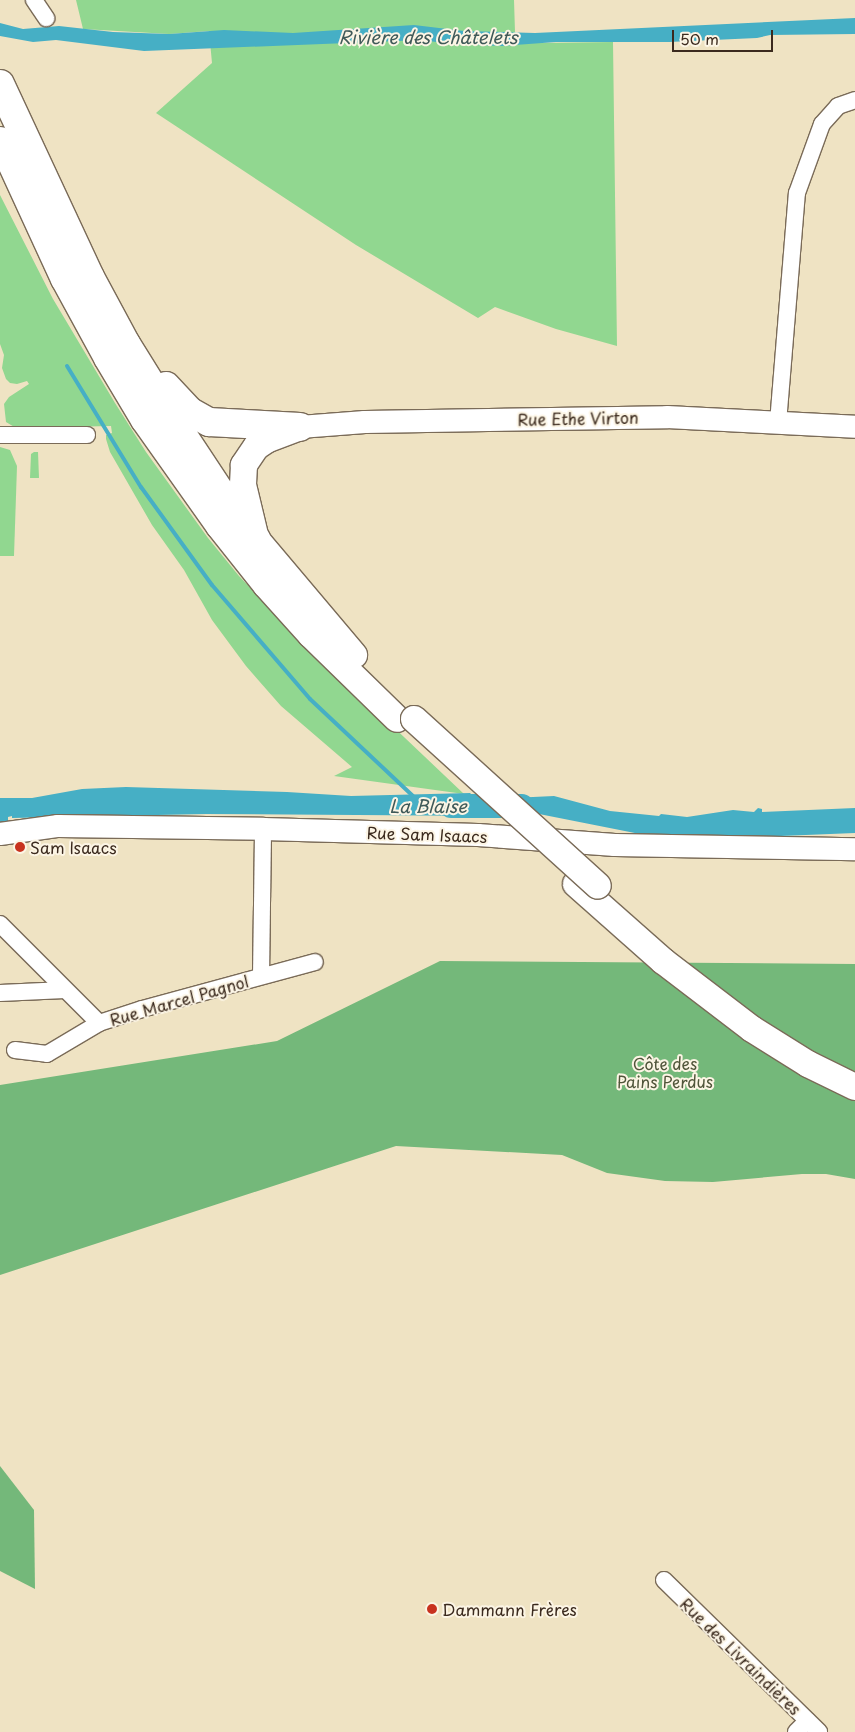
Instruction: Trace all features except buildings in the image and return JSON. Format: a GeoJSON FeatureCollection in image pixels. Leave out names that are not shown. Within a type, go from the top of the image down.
{"type":"FeatureCollection","features":[{"type":"Feature","properties":{"kind":"highway"},"geometry":{"type":"LineString","coordinates":[[0,84],[90,277],[116,351],[256,539]]}},
{"type":"Feature","properties":{"kind":"highway"},"geometry":{"type":"LineString","coordinates":[[116,351],[144,351],[170,392],[188,411],[203,420],[226,424],[300,427]]}},
{"type":"Feature","properties":{"kind":"main road"},"geometry":{"type":"LineString","coordinates":[[0,140],[64,279],[116,351],[144,420],[225,533],[311,635],[406,719],[587,885],[663,961],[752,1029],[808,1064],[855,1087]]}},
{"type":"Feature","properties":{"kind":"main road"},"geometry":{"type":"LineString","coordinates":[[0,179],[13,198],[93,350],[116,351]]}},
{"type":"Feature","properties":{"kind":"main road","name":"Rue Ethe Virton"},"geometry":{"type":"LineString","coordinates":[[300,427],[365,422],[667,417],[855,427]]}},
{"type":"Feature","properties":{"kind":"main road"},"geometry":{"type":"LineString","coordinates":[[300,427],[262,442],[251,452],[244,465],[243,485],[256,539],[406,719]]}},
{"type":"Feature","properties":{"kind":"main road","name":"Rue Sam Isaacs"},"geometry":{"type":"LineString","coordinates":[[0,834],[58,826],[263,829],[478,835],[616,845],[855,849]]}},
{"type":"Feature","properties":{"kind":"main road"},"geometry":{"type":"LineString","coordinates":[[587,885],[747,1009],[809,1047],[855,1071]]}},
{"type":"Feature","properties":{"kind":"street"},"geometry":{"type":"LineString","coordinates":[[34,0],[46,18]]}},
{"type":"Feature","properties":{"kind":"street"},"geometry":{"type":"LineString","coordinates":[[778,423],[797,193],[822,124],[838,106],[855,100]]}},
{"type":"Feature","properties":{"kind":"street"},"geometry":{"type":"LineString","coordinates":[[0,435],[87,435]]}},
{"type":"Feature","properties":{"kind":"street","name":"Rue Marcel Pagnol"},"geometry":{"type":"LineString","coordinates":[[261,976],[263,829]]}},
{"type":"Feature","properties":{"kind":"street"},"geometry":{"type":"LineString","coordinates":[[0,924],[99,1024]]}},
{"type":"Feature","properties":{"kind":"street","name":"Rue Marcel Pagnol"},"geometry":{"type":"LineString","coordinates":[[15,1050],[47,1054],[99,1024],[142,1009],[315,962]]}},
{"type":"Feature","properties":{"kind":"street"},"geometry":{"type":"LineString","coordinates":[[0,993],[66,990]]}},
{"type":"Feature","properties":{"kind":"street","name":"Rue des Livraindières"},"geometry":{"type":"LineString","coordinates":[[664,1580],[807,1728]]}},
{"type":"Feature","properties":{"kind":"green space"},"geometry":{"type":"Polygon","coordinates":[[[76,0],[514,0],[515,32],[540,43],[613,42],[617,346],[556,329],[495,307],[478,318],[356,245],[156,113],[212,63],[209,31],[169,34],[83,29],[76,0]]]}},
{"type":"Feature","properties":{"kind":"green space"},"geometry":{"type":"Polygon","coordinates":[[[0,195],[53,299],[115,403],[146,452],[208,538],[239,576],[285,624],[464,794],[334,776],[352,767],[281,706],[246,666],[212,620],[184,570],[152,525],[110,452],[106,435],[112,433],[111,426],[16,428],[6,422],[4,404],[9,397],[29,384],[27,381],[17,384],[10,383],[6,379],[2,368],[4,355],[0,344],[0,195]]]}},
{"type":"Feature","properties":{"kind":"green space"},"geometry":{"type":"Polygon","coordinates":[[[0,447],[10,450],[17,466],[14,556],[0,556],[0,447]]]}},
{"type":"Feature","properties":{"kind":"green space"},"geometry":{"type":"Polygon","coordinates":[[[38,452],[39,478],[30,478],[31,454],[38,452]]]}},
{"type":"Feature","properties":{"kind":"green space","name":"Côte des Pains Perdus"},"geometry":{"type":"Polygon","coordinates":[[[440,961],[855,964],[855,1179],[826,1174],[802,1174],[713,1182],[665,1181],[607,1173],[562,1155],[396,1146],[0,1275],[0,1085],[277,1041],[440,961]]]}},
{"type":"Feature","properties":{"kind":"green space"},"geometry":{"type":"Polygon","coordinates":[[[0,1466],[34,1510],[35,1589],[0,1571],[0,1466]]]}},
{"type":"Feature","properties":{"kind":"water","name":"Rivière des Châtelets"},"geometry":{"type":"Polygon","coordinates":[[[855,18],[855,34],[770,35],[757,38],[669,42],[556,42],[503,46],[450,44],[422,40],[144,51],[56,40],[33,42],[0,36],[0,23],[23,29],[59,26],[113,32],[169,34],[224,30],[293,33],[414,25],[464,31],[535,33],[855,18]]]}},
{"type":"Feature","properties":{"kind":"water"},"geometry":{"type":"Polygon","coordinates":[[[126,787],[351,796],[470,793],[494,816],[206,814],[12,818],[12,816],[8,817],[8,822],[0,823],[0,798],[32,798],[82,789],[126,787]]]}},
{"type":"Feature","properties":{"kind":"water"},"geometry":{"type":"Polygon","coordinates":[[[554,796],[610,811],[659,816],[661,814],[687,817],[733,810],[754,812],[758,808],[762,809],[762,812],[855,808],[855,833],[781,836],[692,837],[685,834],[683,836],[650,836],[534,813],[512,798],[554,796]]]}},
{"type":"Feature","properties":{"kind":"waterway"},"geometry":{"type":"LineString","coordinates":[[67,366],[141,487],[212,585],[310,699],[415,798]]}},
{"type":"Feature","properties":{"kind":"waterway","name":"La Blaise"},"geometry":{"type":"LineString","coordinates":[[451,806],[522,806]]}},
{"type":"Feature","properties":{"kind":"place","name":"Sam Isaacs"},"geometry":{"type":"Point","coordinates":[20,847]}},
{"type":"Feature","properties":{"kind":"place","name":"Dammann Frères"},"geometry":{"type":"Point","coordinates":[432,1609]}}]}
